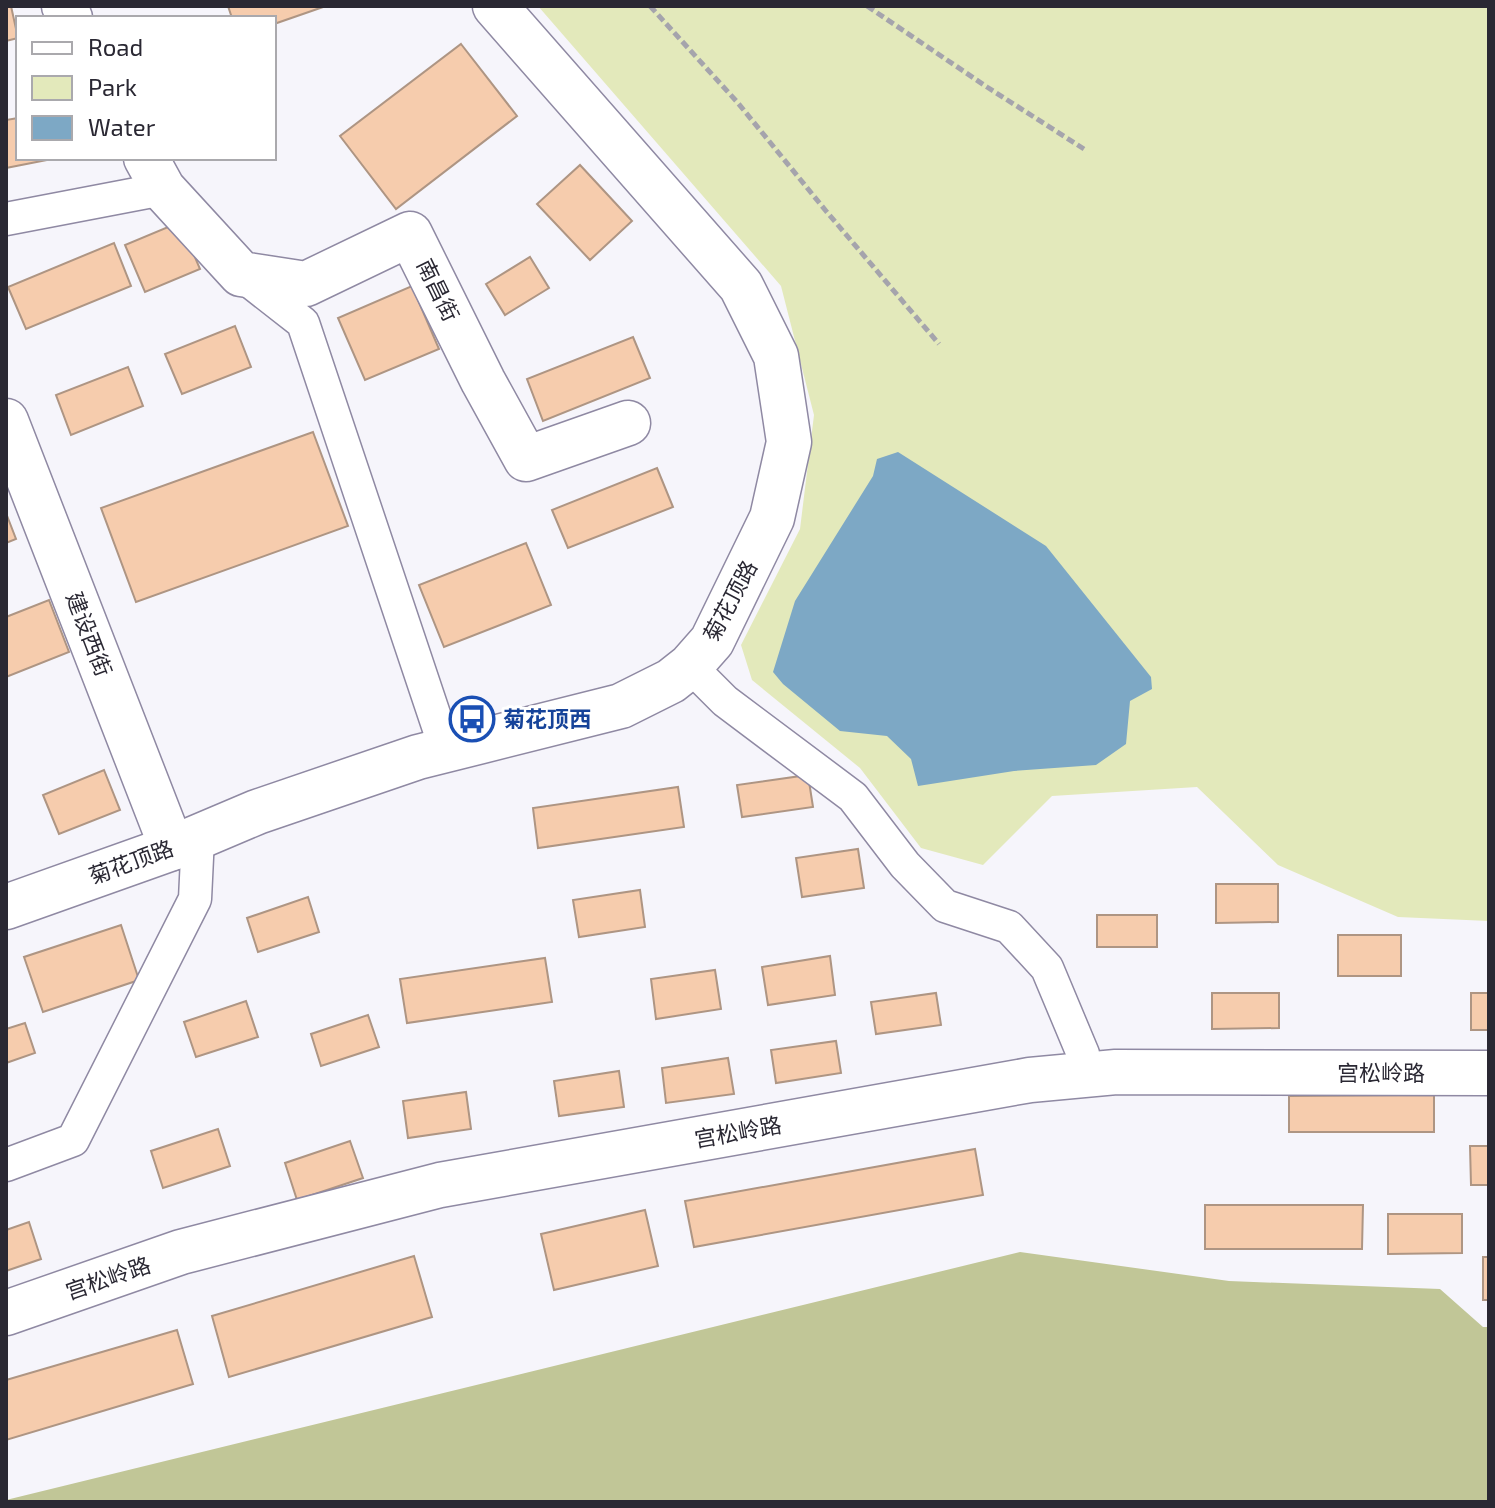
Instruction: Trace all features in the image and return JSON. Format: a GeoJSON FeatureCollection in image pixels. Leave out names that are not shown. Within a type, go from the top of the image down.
{"type":"FeatureCollection","features":[{"type":"Feature","properties":{"kind":"street","name":"菊花顶路"},"geometry":{"type":"LineString","coordinates":[[6,907],[185,842],[257,812],[418,757],[621,706],[671,681],[690,666],[712,641],[772,518],[789,442],[776,356],[741,286],[495,6]]}},
{"type":"Feature","properties":{"kind":"street"},"geometry":{"type":"LineString","coordinates":[[6,219],[155,174],[241,274],[303,323],[446,750]]}},
{"type":"Feature","properties":{"kind":"street","name":"南昌街"},"geometry":{"type":"LineString","coordinates":[[241,274],[306,284],[410,234],[483,381],[526,459],[628,423]]}},
{"type":"Feature","properties":{"kind":"street","name":"建设西街"},"geometry":{"type":"LineString","coordinates":[[6,421],[185,842]]}},
{"type":"Feature","properties":{"kind":"street"},"geometry":{"type":"LineString","coordinates":[[690,666],[725,701],[853,797],[905,865],[945,906],[1009,927],[1047,968],[1083,1054],[1085,1073]]}},
{"type":"Feature","properties":{"kind":"street"},"geometry":{"type":"LineString","coordinates":[[6,1165],[73,1140],[195,899],[185,842]]}},
{"type":"Feature","properties":{"kind":"street","name":"宫松岭路"},"geometry":{"type":"LineString","coordinates":[[6,1313],[181,1252],[440,1185],[1014,1083],[1085,1073],[1131,1072],[1489,1073]]}},
{"type":"Feature","properties":{"kind":"path"},"geometry":{"type":"LineString","coordinates":[[650,6],[738,103],[939,344]]}},
{"type":"Feature","properties":{"kind":"path"},"geometry":{"type":"LineString","coordinates":[[867,6],[1084,149]]}},
{"type":"Feature","properties":{"kind":"green space"},"geometry":{"type":"Polygon","coordinates":[[[538,6],[1489,6],[1489,921],[1398,917],[1278,865],[1197,787],[1052,796],[983,865],[921,848],[860,768],[752,680],[741,645],[800,529],[814,415],[781,286],[538,6]]]}},
{"type":"Feature","properties":{"kind":"green space"},"geometry":{"type":"Polygon","coordinates":[[[1020,1252],[1229,1281],[1440,1289],[1483,1327],[1489,1327],[1489,1502],[6,1502],[6,1500],[1020,1252]]]}},
{"type":"Feature","properties":{"kind":"water"},"geometry":{"type":"Polygon","coordinates":[[[898,452],[1046,546],[1151,677],[1152,689],[1130,701],[1126,744],[1096,765],[1014,771],[918,786],[911,759],[887,736],[840,731],[773,672],[795,601],[873,476],[877,459],[898,452]]]}},
{"type":"Feature","properties":{"kind":"building"},"geometry":{"type":"Polygon","coordinates":[[[6,6],[11,6],[16,38],[6,41],[6,6]]]}},
{"type":"Feature","properties":{"kind":"building"},"geometry":{"type":"Polygon","coordinates":[[[228,6],[326,6],[276,23],[276,16],[231,16],[228,6]]]}},
{"type":"Feature","properties":{"kind":"building"},"geometry":{"type":"Polygon","coordinates":[[[461,44],[517,116],[396,209],[340,136],[461,44]]]}},
{"type":"Feature","properties":{"kind":"building"},"geometry":{"type":"Polygon","coordinates":[[[16,118],[16,160],[47,160],[6,168],[6,120],[16,118]]]}},
{"type":"Feature","properties":{"kind":"building"},"geometry":{"type":"Polygon","coordinates":[[[580,165],[632,221],[590,260],[537,204],[580,165]]]}},
{"type":"Feature","properties":{"kind":"building"},"geometry":{"type":"Polygon","coordinates":[[[180,222],[200,269],[145,292],[125,245],[180,222]]]}},
{"type":"Feature","properties":{"kind":"building"},"geometry":{"type":"Polygon","coordinates":[[[114,243],[131,286],[26,329],[8,287],[114,243]]]}},
{"type":"Feature","properties":{"kind":"building"},"geometry":{"type":"Polygon","coordinates":[[[530,257],[549,288],[505,315],[486,284],[530,257]]]}},
{"type":"Feature","properties":{"kind":"building"},"geometry":{"type":"Polygon","coordinates":[[[412,286],[439,349],[365,380],[338,318],[412,286]]]}},
{"type":"Feature","properties":{"kind":"building"},"geometry":{"type":"Polygon","coordinates":[[[235,326],[251,367],[182,394],[165,354],[235,326]]]}},
{"type":"Feature","properties":{"kind":"building"},"geometry":{"type":"Polygon","coordinates":[[[633,337],[650,378],[543,421],[527,379],[633,337]]]}},
{"type":"Feature","properties":{"kind":"building"},"geometry":{"type":"Polygon","coordinates":[[[128,367],[143,406],[71,435],[56,395],[128,367]]]}},
{"type":"Feature","properties":{"kind":"building"},"geometry":{"type":"Polygon","coordinates":[[[313,432],[348,526],[136,602],[101,508],[313,432]]]}},
{"type":"Feature","properties":{"kind":"building"},"geometry":{"type":"Polygon","coordinates":[[[657,468],[673,507],[568,548],[552,510],[657,468]]]}},
{"type":"Feature","properties":{"kind":"building"},"geometry":{"type":"Polygon","coordinates":[[[6,513],[16,539],[6,543],[6,513]]]}},
{"type":"Feature","properties":{"kind":"building"},"geometry":{"type":"Polygon","coordinates":[[[526,543],[551,605],[444,647],[419,585],[526,543]]]}},
{"type":"Feature","properties":{"kind":"building"},"geometry":{"type":"Polygon","coordinates":[[[49,600],[69,652],[6,677],[6,617],[49,600]]]}},
{"type":"Feature","properties":{"kind":"building"},"geometry":{"type":"Polygon","coordinates":[[[104,770],[120,810],[59,834],[43,795],[104,770]]]}},
{"type":"Feature","properties":{"kind":"building"},"geometry":{"type":"Polygon","coordinates":[[[808,775],[813,807],[742,817],[737,785],[808,775]]]}},
{"type":"Feature","properties":{"kind":"building"},"geometry":{"type":"Polygon","coordinates":[[[678,787],[684,827],[538,848],[533,808],[678,787]]]}},
{"type":"Feature","properties":{"kind":"building"},"geometry":{"type":"Polygon","coordinates":[[[858,849],[864,888],[802,897],[796,858],[858,849]]]}},
{"type":"Feature","properties":{"kind":"building"},"geometry":{"type":"Polygon","coordinates":[[[1216,884],[1278,884],[1278,922],[1216,923],[1216,884]]]}},
{"type":"Feature","properties":{"kind":"building"},"geometry":{"type":"Polygon","coordinates":[[[640,890],[645,927],[579,937],[573,900],[640,890]]]}},
{"type":"Feature","properties":{"kind":"building"},"geometry":{"type":"Polygon","coordinates":[[[308,897],[319,932],[258,952],[247,918],[308,897]]]}},
{"type":"Feature","properties":{"kind":"building"},"geometry":{"type":"Polygon","coordinates":[[[1097,915],[1157,915],[1157,947],[1097,947],[1097,915]]]}},
{"type":"Feature","properties":{"kind":"building"},"geometry":{"type":"Polygon","coordinates":[[[121,925],[139,980],[43,1012],[24,957],[121,925]]]}},
{"type":"Feature","properties":{"kind":"building"},"geometry":{"type":"Polygon","coordinates":[[[1338,935],[1401,935],[1401,976],[1338,976],[1338,935]]]}},
{"type":"Feature","properties":{"kind":"building"},"geometry":{"type":"Polygon","coordinates":[[[830,956],[835,995],[768,1005],[762,967],[830,956]]]}},
{"type":"Feature","properties":{"kind":"building"},"geometry":{"type":"Polygon","coordinates":[[[545,958],[552,1002],[407,1023],[400,979],[545,958]]]}},
{"type":"Feature","properties":{"kind":"building"},"geometry":{"type":"Polygon","coordinates":[[[715,970],[721,1009],[656,1019],[651,979],[715,970]]]}},
{"type":"Feature","properties":{"kind":"building"},"geometry":{"type":"Polygon","coordinates":[[[936,993],[941,1025],[876,1034],[871,1002],[936,993]]]}},
{"type":"Feature","properties":{"kind":"building"},"geometry":{"type":"Polygon","coordinates":[[[1212,993],[1279,993],[1279,1028],[1212,1029],[1212,993]]]}},
{"type":"Feature","properties":{"kind":"building"},"geometry":{"type":"Polygon","coordinates":[[[1471,993],[1489,993],[1489,1030],[1471,1030],[1471,993]]]}},
{"type":"Feature","properties":{"kind":"building"},"geometry":{"type":"Polygon","coordinates":[[[246,1001],[258,1037],[196,1057],[184,1022],[246,1001]]]}},
{"type":"Feature","properties":{"kind":"building"},"geometry":{"type":"Polygon","coordinates":[[[368,1015],[379,1047],[321,1066],[311,1034],[368,1015]]]}},
{"type":"Feature","properties":{"kind":"building"},"geometry":{"type":"Polygon","coordinates":[[[25,1023],[35,1053],[6,1063],[6,1029],[25,1023]]]}},
{"type":"Feature","properties":{"kind":"building"},"geometry":{"type":"Polygon","coordinates":[[[836,1041],[841,1073],[776,1083],[771,1050],[836,1041]]]}},
{"type":"Feature","properties":{"kind":"building"},"geometry":{"type":"Polygon","coordinates":[[[728,1058],[734,1094],[666,1103],[662,1068],[728,1058]]]}},
{"type":"Feature","properties":{"kind":"building"},"geometry":{"type":"Polygon","coordinates":[[[619,1071],[624,1107],[559,1116],[554,1081],[619,1071]]]}},
{"type":"Feature","properties":{"kind":"building"},"geometry":{"type":"Polygon","coordinates":[[[466,1092],[471,1129],[408,1138],[403,1101],[466,1092]]]}},
{"type":"Feature","properties":{"kind":"building"},"geometry":{"type":"Polygon","coordinates":[[[1434,1095],[1434,1132],[1289,1132],[1289,1096],[1434,1095]]]}},
{"type":"Feature","properties":{"kind":"building"},"geometry":{"type":"Polygon","coordinates":[[[218,1129],[230,1166],[163,1188],[151,1151],[218,1129]]]}},
{"type":"Feature","properties":{"kind":"building"},"geometry":{"type":"Polygon","coordinates":[[[350,1141],[363,1178],[297,1200],[285,1163],[350,1141]]]}},
{"type":"Feature","properties":{"kind":"building"},"geometry":{"type":"Polygon","coordinates":[[[1470,1146],[1489,1146],[1489,1185],[1471,1185],[1470,1146]]]}},
{"type":"Feature","properties":{"kind":"building"},"geometry":{"type":"Polygon","coordinates":[[[975,1149],[983,1195],[694,1247],[685,1201],[975,1149]]]}},
{"type":"Feature","properties":{"kind":"building"},"geometry":{"type":"Polygon","coordinates":[[[1205,1205],[1363,1205],[1362,1249],[1205,1249],[1205,1205]]]}},
{"type":"Feature","properties":{"kind":"building"},"geometry":{"type":"Polygon","coordinates":[[[645,1210],[658,1266],[554,1290],[541,1234],[645,1210]]]}},
{"type":"Feature","properties":{"kind":"building"},"geometry":{"type":"Polygon","coordinates":[[[1388,1214],[1462,1214],[1462,1253],[1388,1254],[1388,1214]]]}},
{"type":"Feature","properties":{"kind":"building"},"geometry":{"type":"Polygon","coordinates":[[[29,1222],[41,1259],[6,1271],[6,1230],[29,1222]]]}},
{"type":"Feature","properties":{"kind":"building"},"geometry":{"type":"Polygon","coordinates":[[[414,1256],[432,1317],[229,1377],[212,1316],[414,1256]]]}},
{"type":"Feature","properties":{"kind":"building"},"geometry":{"type":"Polygon","coordinates":[[[1483,1257],[1489,1257],[1489,1300],[1483,1300],[1483,1257]]]}},
{"type":"Feature","properties":{"kind":"building"},"geometry":{"type":"Polygon","coordinates":[[[177,1330],[193,1384],[6,1440],[6,1380],[177,1330]]]}},
{"type":"Feature","properties":{"kind":"place","name":"菊花顶西"},"geometry":{"type":"Point","coordinates":[472,719]}}]}
